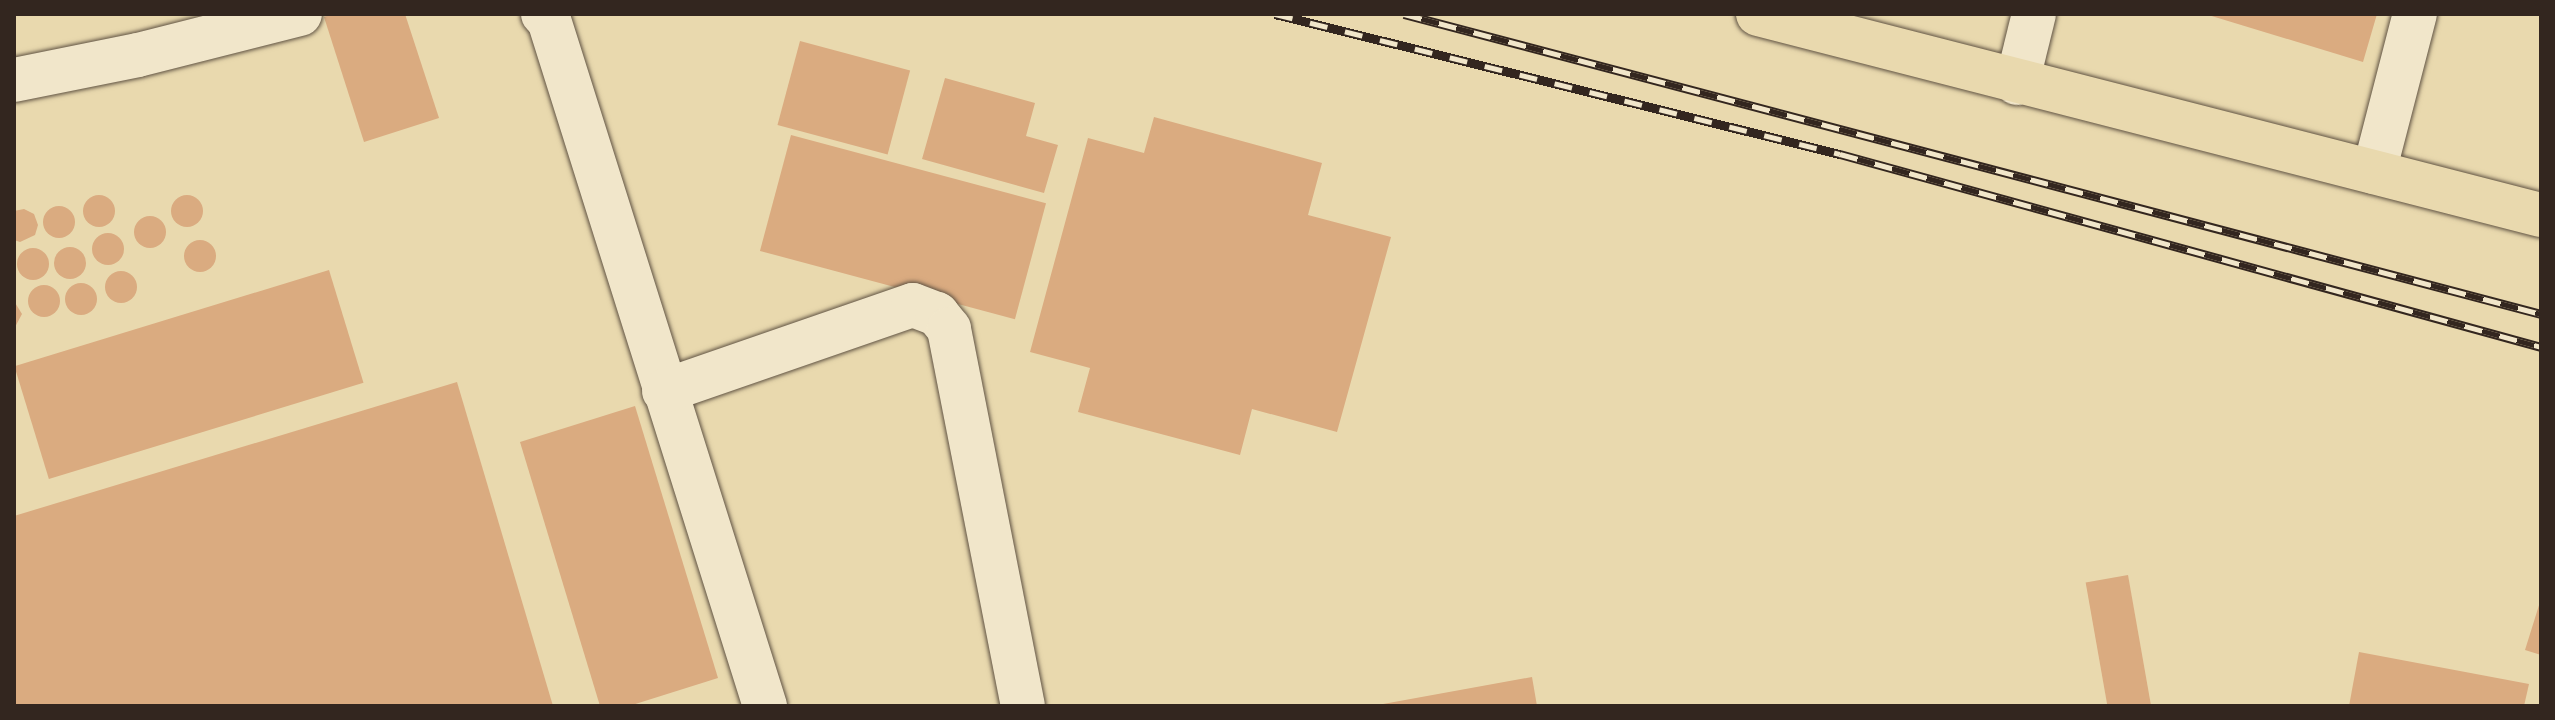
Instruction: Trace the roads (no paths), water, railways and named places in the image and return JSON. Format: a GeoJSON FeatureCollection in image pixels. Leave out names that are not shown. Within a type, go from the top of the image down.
{"type":"FeatureCollection","features":[{"type":"Feature","properties":{"kind":"main road"},"geometry":{"type":"LineString","coordinates":[[1758,14],[2017,83],[2541,215]]}},
{"type":"Feature","properties":{"kind":"street"},"geometry":{"type":"LineString","coordinates":[[14,80],[138,55],[300,14]]}},
{"type":"Feature","properties":{"kind":"street"},"geometry":{"type":"LineString","coordinates":[[543,14],[549,20],[765,706]]}},
{"type":"Feature","properties":{"kind":"street"},"geometry":{"type":"LineString","coordinates":[[2017,83],[2034,14]]}},
{"type":"Feature","properties":{"kind":"street"},"geometry":{"type":"LineString","coordinates":[[2374,172],[2415,14]]}},
{"type":"Feature","properties":{"kind":"street"},"geometry":{"type":"LineString","coordinates":[[664,391],[913,305],[937,314],[949,329],[1023,706]]}},
{"type":"Feature","properties":{"kind":"railway"},"geometry":{"type":"LineString","coordinates":[[1275,14],[1840,154],[2541,347]]}},
{"type":"Feature","properties":{"kind":"railway"},"geometry":{"type":"LineString","coordinates":[[1404,14],[2541,314]]}}]}
